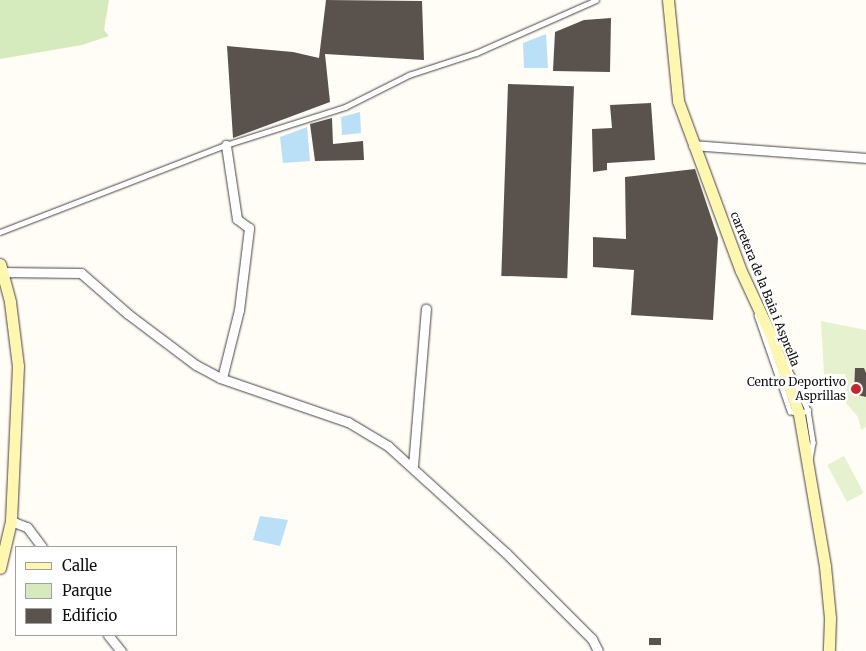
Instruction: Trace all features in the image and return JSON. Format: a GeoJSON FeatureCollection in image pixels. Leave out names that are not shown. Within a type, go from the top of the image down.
{"type":"FeatureCollection","features":[{"type":"Feature","properties":{"kind":"main road","name":"carretera de la Baia i Asprella"},"geometry":{"type":"LineString","coordinates":[[668,0],[678,101],[693,145],[773,340],[788,382],[804,412],[830,610],[829,651]]}},
{"type":"Feature","properties":{"kind":"main road"},"geometry":{"type":"LineString","coordinates":[[0,568],[10,521],[18,366],[1,268]]}},
{"type":"Feature","properties":{"kind":"street"},"geometry":{"type":"LineString","coordinates":[[222,378],[239,310],[248,228],[237,219],[226,145]]}},
{"type":"Feature","properties":{"kind":"street"},"geometry":{"type":"LineString","coordinates":[[693,145],[866,158]]}},
{"type":"Feature","properties":{"kind":"street"},"geometry":{"type":"LineString","coordinates":[[1,268],[81,273],[128,314],[196,365],[222,378],[348,422],[413,466],[426,483],[506,553],[592,639],[598,651]]}},
{"type":"Feature","properties":{"kind":"street"},"geometry":{"type":"LineString","coordinates":[[413,466],[426,309]]}},
{"type":"Feature","properties":{"kind":"street"},"geometry":{"type":"LineString","coordinates":[[10,521],[27,527],[41,546]]}},
{"type":"Feature","properties":{"kind":"street"},"geometry":{"type":"LineString","coordinates":[[109,636],[121,651]]}},
{"type":"Feature","properties":{"kind":"lane"},"geometry":{"type":"LineString","coordinates":[[0,232],[226,145],[344,107],[409,75],[476,53],[596,0]]}},
{"type":"Feature","properties":{"kind":"lane"},"geometry":{"type":"LineString","coordinates":[[758,307],[756,317],[788,382]]}},
{"type":"Feature","properties":{"kind":"green space"},"geometry":{"type":"Polygon","coordinates":[[[0,0],[109,0],[104,30],[109,36],[82,45],[0,59],[0,0]]]}},
{"type":"Feature","properties":{"kind":"green space","name":"Centro Deportivo Asprillas"},"geometry":{"type":"Polygon","coordinates":[[[821,321],[866,330],[866,427],[861,430],[858,417],[846,403],[845,374],[824,374],[821,321]]]}},
{"type":"Feature","properties":{"kind":"green space"},"geometry":{"type":"Polygon","coordinates":[[[844,456],[864,493],[847,502],[827,465],[844,456]]]}},
{"type":"Feature","properties":{"kind":"water"},"geometry":{"type":"Polygon","coordinates":[[[546,34],[548,68],[524,68],[523,43],[546,34]]]}},
{"type":"Feature","properties":{"kind":"water"},"geometry":{"type":"Polygon","coordinates":[[[360,112],[361,133],[342,135],[341,117],[360,112]]]}},
{"type":"Feature","properties":{"kind":"water"},"geometry":{"type":"Polygon","coordinates":[[[307,127],[310,161],[283,163],[280,137],[307,127]]]}},
{"type":"Feature","properties":{"kind":"water"},"geometry":{"type":"Polygon","coordinates":[[[260,516],[288,520],[280,546],[253,540],[260,516]]]}},
{"type":"Feature","properties":{"kind":"building"},"geometry":{"type":"Polygon","coordinates":[[[326,0],[422,1],[424,60],[325,54],[330,102],[233,138],[227,46],[293,52],[319,58],[326,0]]]}},
{"type":"Feature","properties":{"kind":"building"},"geometry":{"type":"Polygon","coordinates":[[[611,18],[610,72],[553,71],[555,32],[584,20],[611,18]]]}},
{"type":"Feature","properties":{"kind":"building"},"geometry":{"type":"Polygon","coordinates":[[[508,84],[574,86],[567,278],[501,276],[508,84]]]}},
{"type":"Feature","properties":{"kind":"building"},"geometry":{"type":"Polygon","coordinates":[[[651,103],[655,160],[607,163],[607,170],[593,172],[592,129],[612,128],[610,105],[651,103]]]}},
{"type":"Feature","properties":{"kind":"building"},"geometry":{"type":"Polygon","coordinates":[[[332,118],[333,144],[363,141],[364,160],[315,161],[310,124],[332,118]]]}},
{"type":"Feature","properties":{"kind":"building"},"geometry":{"type":"Polygon","coordinates":[[[695,169],[718,238],[713,320],[631,315],[634,270],[593,267],[593,237],[626,239],[625,177],[695,169]]]}},
{"type":"Feature","properties":{"kind":"building"},"geometry":{"type":"Polygon","coordinates":[[[855,368],[864,368],[866,373],[866,397],[854,394],[855,368]]]}},
{"type":"Feature","properties":{"kind":"building"},"geometry":{"type":"Polygon","coordinates":[[[649,638],[661,638],[661,645],[649,645],[649,638]]]}},
{"type":"Feature","properties":{"kind":"place","name":"Centro Deportivo Asprillas"},"geometry":{"type":"Point","coordinates":[856,389]}}]}
